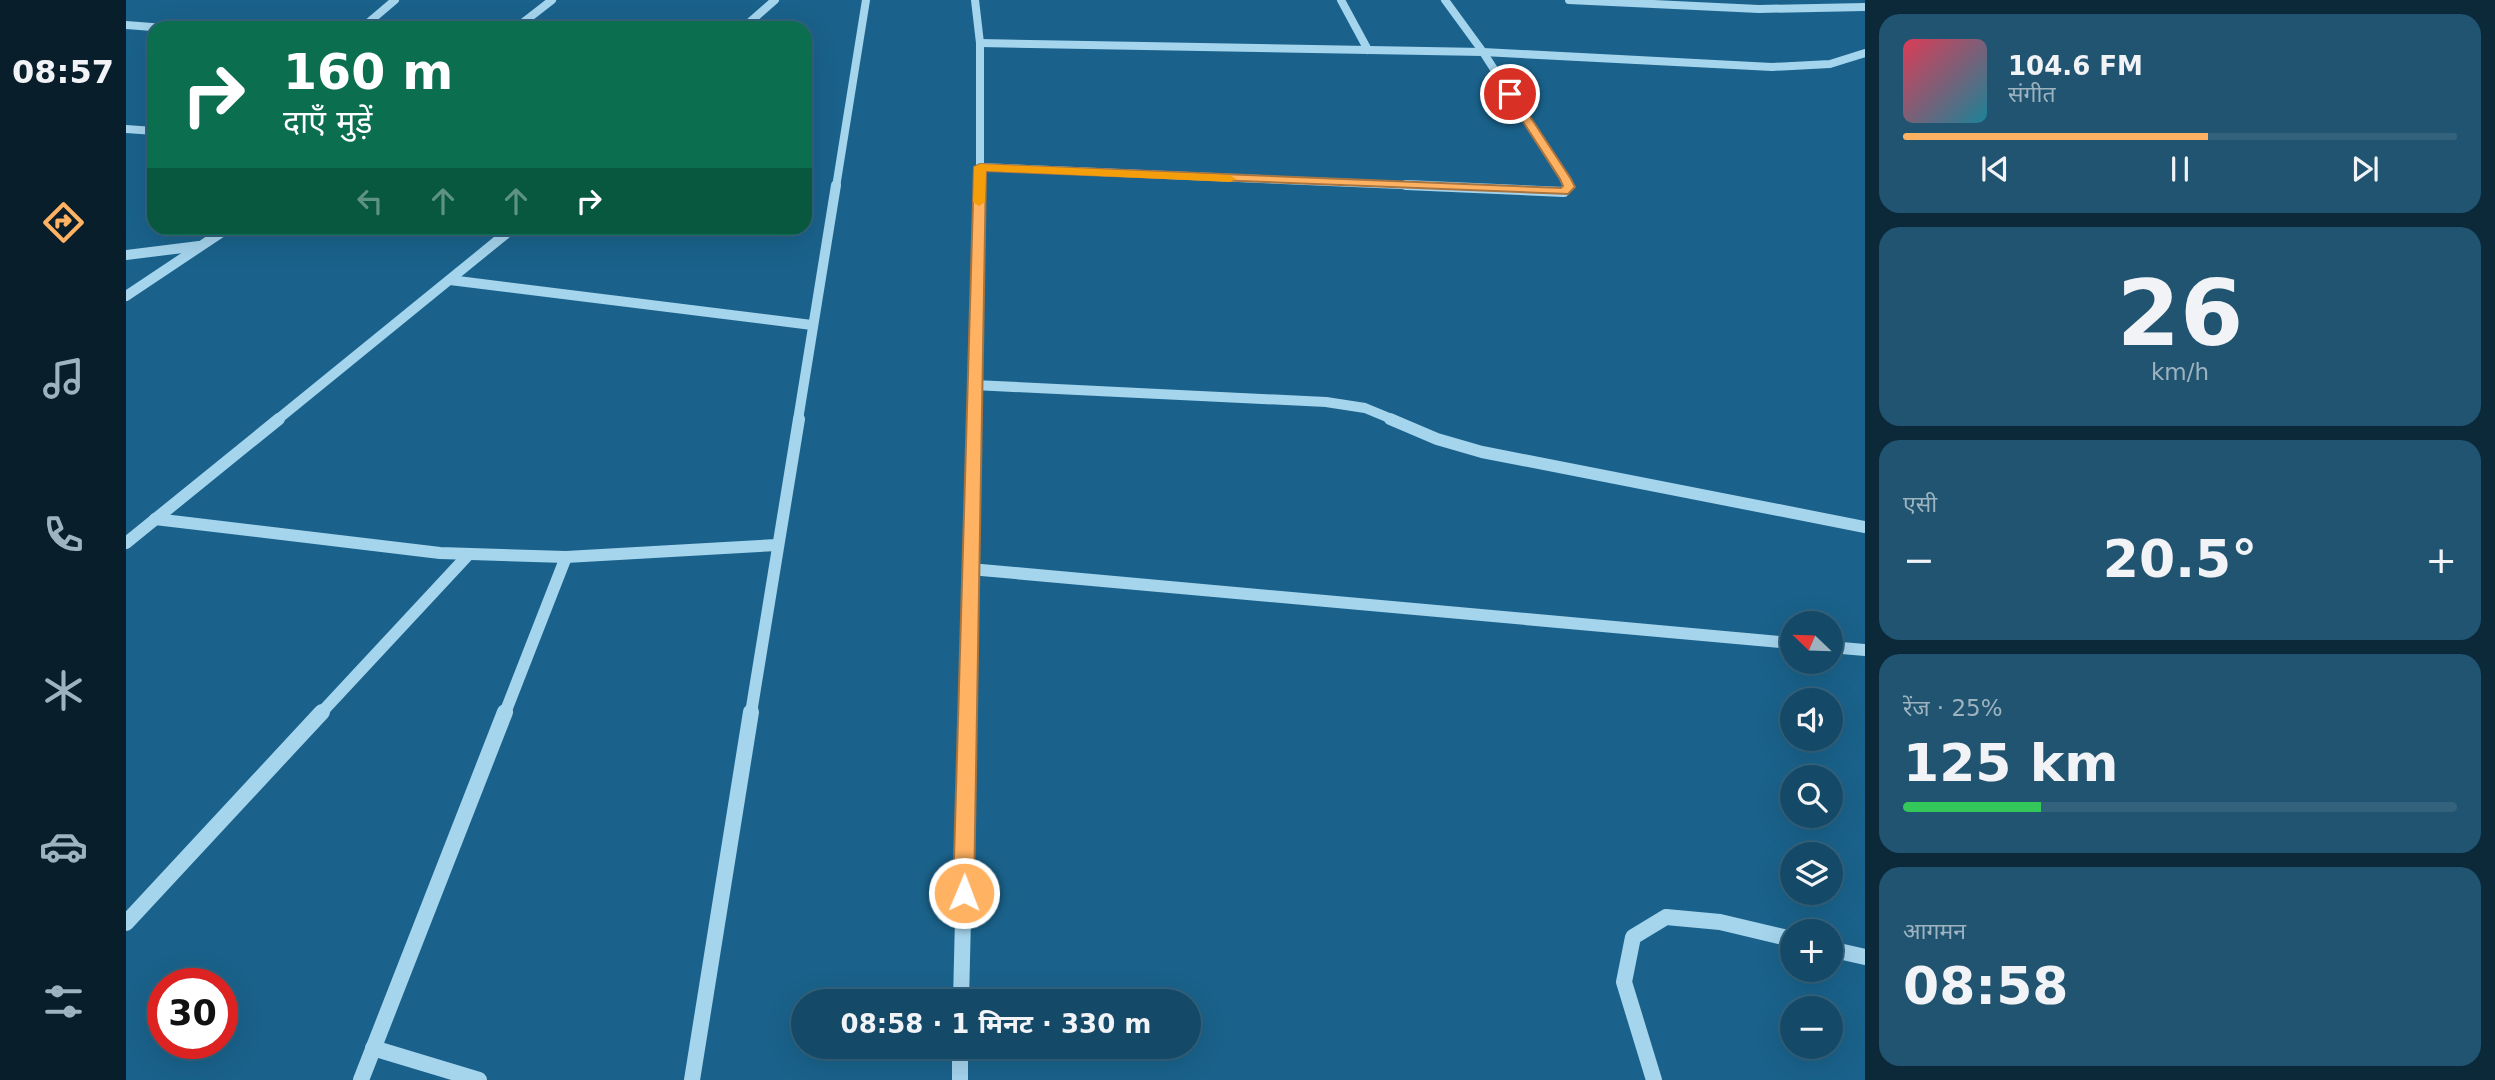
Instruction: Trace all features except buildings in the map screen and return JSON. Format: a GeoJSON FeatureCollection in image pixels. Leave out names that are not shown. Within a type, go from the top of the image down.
{"type":"FeatureCollection","features":[{"type":"Feature","properties":{"kind":"street"},"geometry":{"type":"LineString","coordinates":[[370,21],[395,0]]}},
{"type":"Feature","properties":{"kind":"street"},"geometry":{"type":"LineString","coordinates":[[525,21],[552,0]]}},
{"type":"Feature","properties":{"kind":"street"},"geometry":{"type":"LineString","coordinates":[[751,21],[775,0]]}},
{"type":"Feature","properties":{"kind":"street"},"geometry":{"type":"LineString","coordinates":[[692,1080],[866,0]]}},
{"type":"Feature","properties":{"kind":"street"},"geometry":{"type":"LineString","coordinates":[[961,989],[980,167],[980,43],[975,0]]}},
{"type":"Feature","properties":{"kind":"street"},"geometry":{"type":"LineString","coordinates":[[1341,0],[1368,50]]}},
{"type":"Feature","properties":{"kind":"street"},"geometry":{"type":"LineString","coordinates":[[980,167],[1564,192],[1569,187],[1565,179],[1483,52],[1445,0]]}},
{"type":"Feature","properties":{"kind":"street"},"geometry":{"type":"LineString","coordinates":[[1569,0],[1759,9],[1865,7]]}},
{"type":"Feature","properties":{"kind":"street"},"geometry":{"type":"LineString","coordinates":[[126,25],[147,27]]}},
{"type":"Feature","properties":{"kind":"street"},"geometry":{"type":"LineString","coordinates":[[980,43],[1483,52],[1802,67],[1830,64],[1865,53]]}},
{"type":"Feature","properties":{"kind":"street"},"geometry":{"type":"LineString","coordinates":[[126,129],[147,130]]}},
{"type":"Feature","properties":{"kind":"street"},"geometry":{"type":"LineString","coordinates":[[126,296],[217,235]]}},
{"type":"Feature","properties":{"kind":"street"},"geometry":{"type":"LineString","coordinates":[[126,542],[505,235]]}},
{"type":"Feature","properties":{"kind":"street"},"geometry":{"type":"LineString","coordinates":[[126,254],[202,245]]}},
{"type":"Feature","properties":{"kind":"street"},"geometry":{"type":"LineString","coordinates":[[450,280],[812,326]]}},
{"type":"Feature","properties":{"kind":"street"},"geometry":{"type":"LineString","coordinates":[[974,385],[1326,402],[1365,408],[1437,439],[1482,452],[1865,527]]}},
{"type":"Feature","properties":{"kind":"street"},"geometry":{"type":"LineString","coordinates":[[155,519],[440,553],[566,556],[777,545]]}},
{"type":"Feature","properties":{"kind":"street"},"geometry":{"type":"LineString","coordinates":[[126,923],[469,554]]}},
{"type":"Feature","properties":{"kind":"street"},"geometry":{"type":"LineString","coordinates":[[361,1080],[566,556]]}},
{"type":"Feature","properties":{"kind":"street"},"geometry":{"type":"LineString","coordinates":[[970,569],[1780,642]]}},
{"type":"Feature","properties":{"kind":"street"},"geometry":{"type":"LineString","coordinates":[[1843,648],[1865,650]]}},
{"type":"Feature","properties":{"kind":"street"},"geometry":{"type":"LineString","coordinates":[[1654,1080],[1624,982],[1633,937],[1666,917],[1720,922],[1780,936]]}},
{"type":"Feature","properties":{"kind":"street"},"geometry":{"type":"LineString","coordinates":[[1843,952],[1865,957]]}},
{"type":"Feature","properties":{"kind":"street"},"geometry":{"type":"LineString","coordinates":[[373,1048],[479,1080]]}},
{"type":"Feature","properties":{"kind":"street"},"geometry":{"type":"LineString","coordinates":[[960,1059],[960,1080]]}},
{"type":"Feature","properties":{"kind":"slow traffic"},"geometry":{"type":"LineString","coordinates":[[979,202],[980,167],[1230,179]]}},
{"type":"Feature","properties":{"kind":"route"},"geometry":{"type":"LineString","coordinates":[[964,893],[980,167],[1564,192],[1569,187],[1565,179],[1510,94]]}}]}
